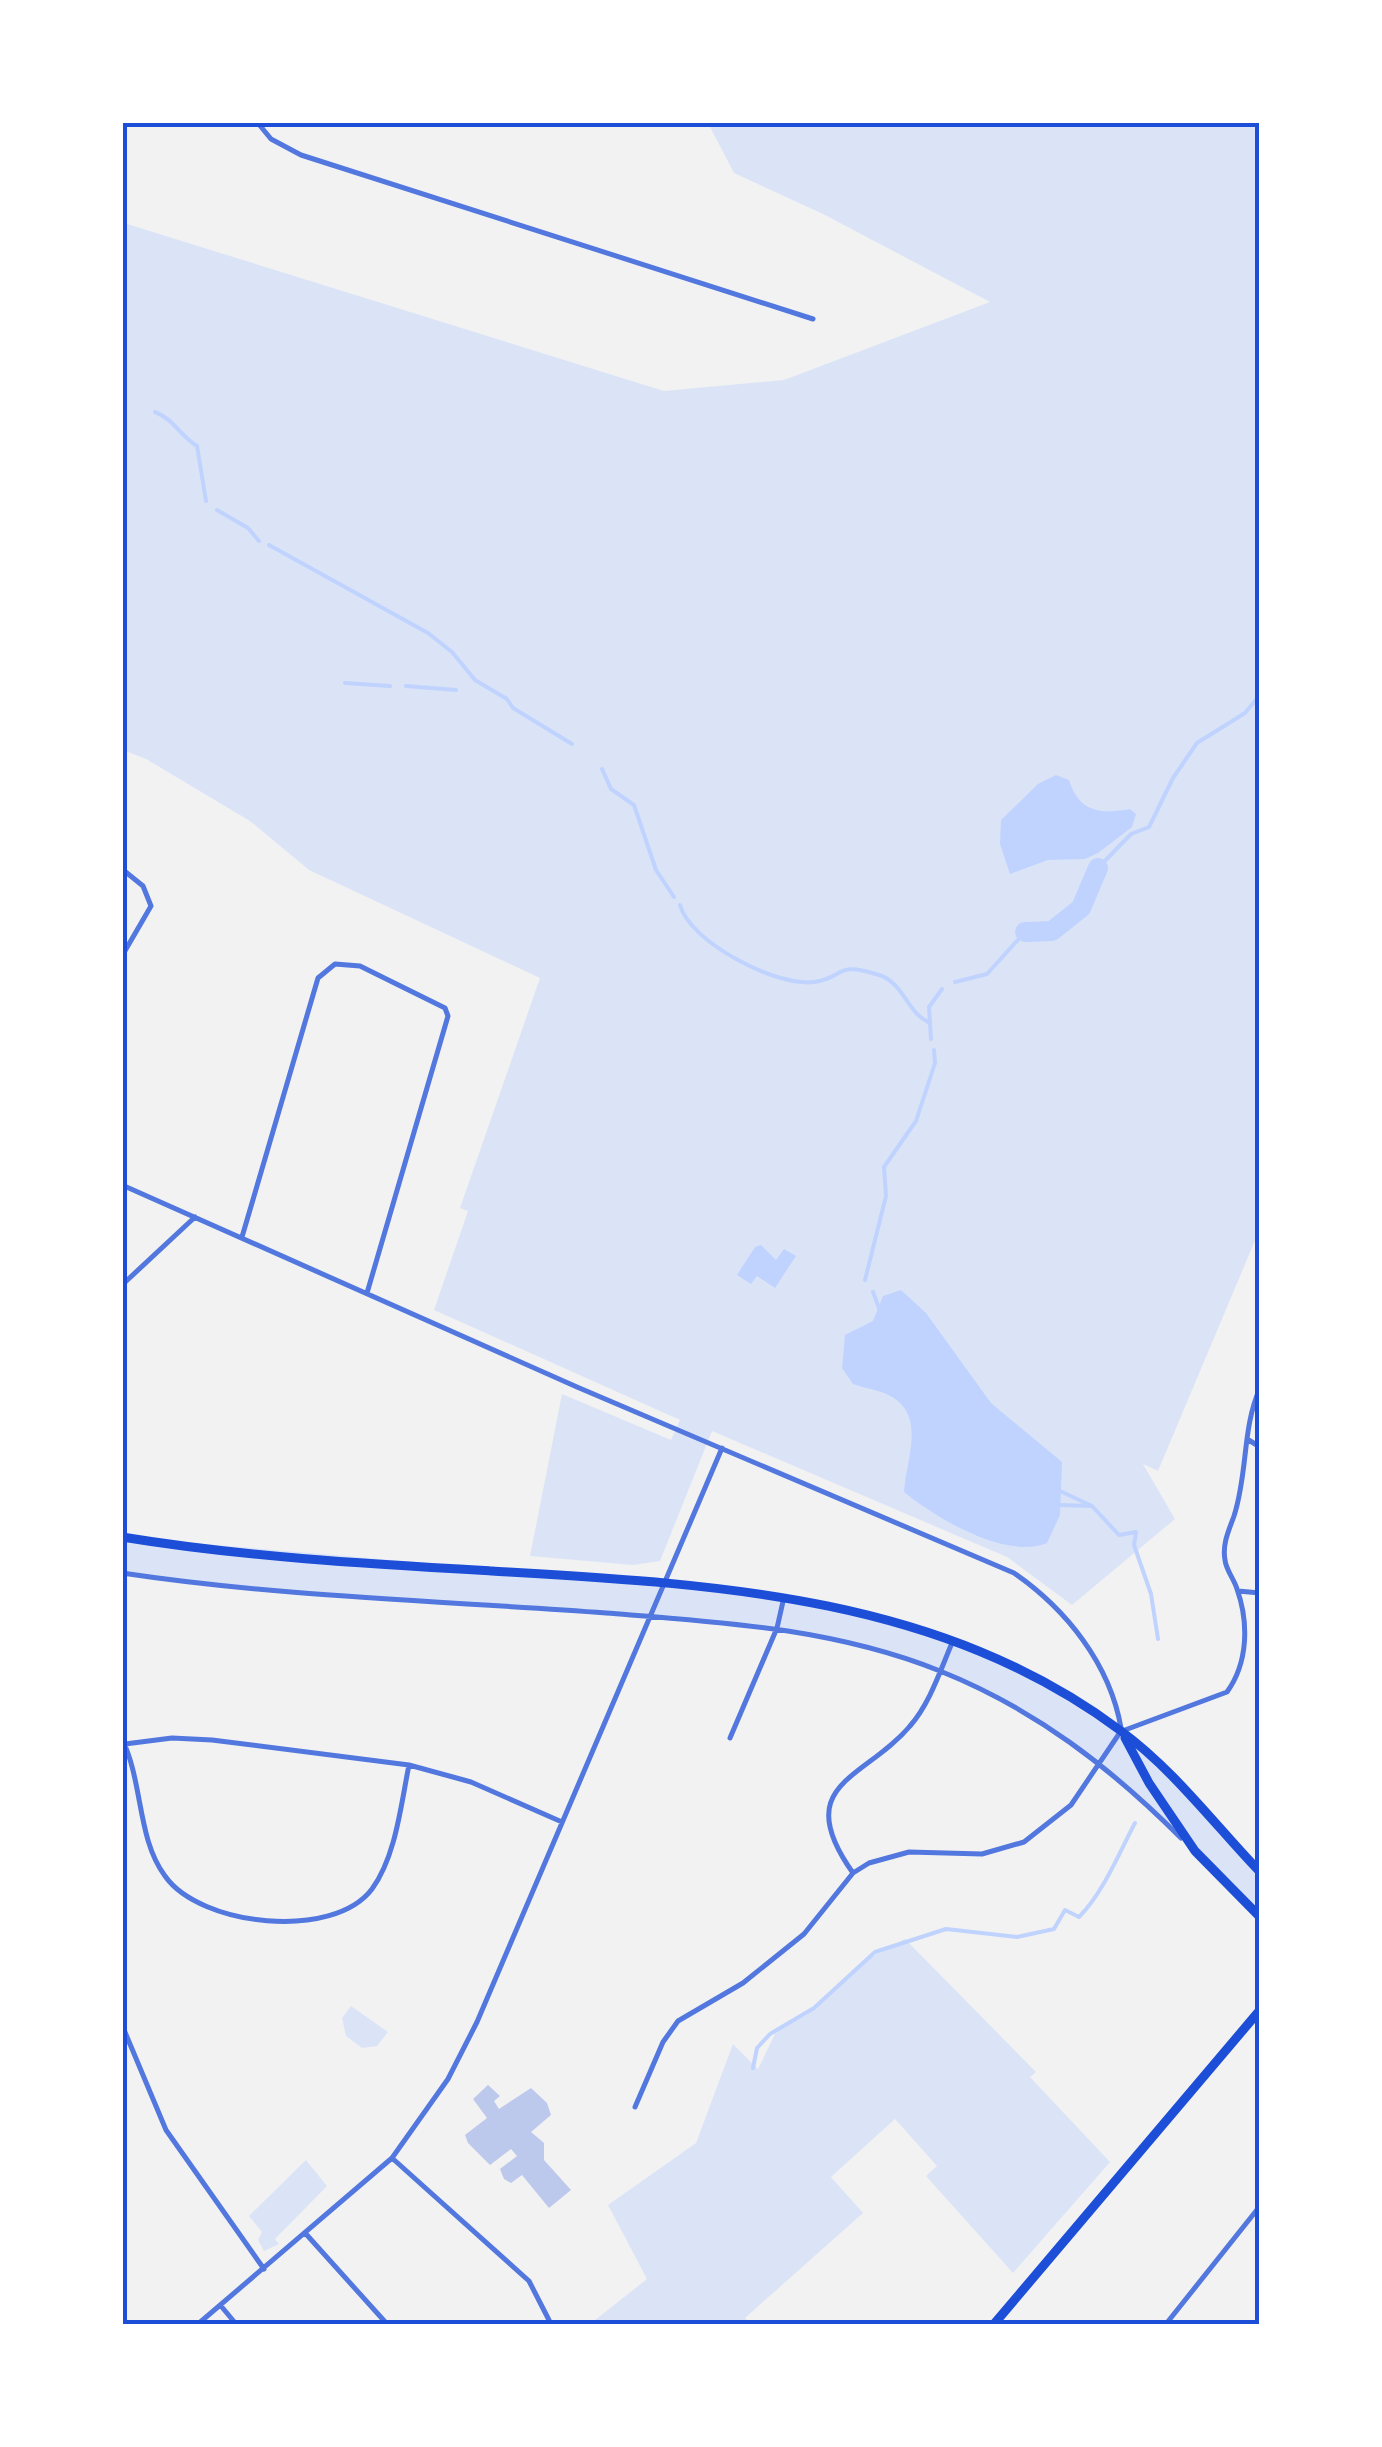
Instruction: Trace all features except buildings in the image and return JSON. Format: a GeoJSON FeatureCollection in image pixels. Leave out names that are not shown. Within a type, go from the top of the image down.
{"type":"FeatureCollection","features":[{"type":"Feature","properties":{"kind":"main road"},"geometry":{"type":"LineString","coordinates":[[122,1537],[263,1554],[784,1594],[882,1616],[954,1640],[1022,1671],[1122,1732],[1162,1767],[1260,1872]]}},
{"type":"Feature","properties":{"kind":"main road"},"geometry":{"type":"LineString","coordinates":[[1122,1732],[1148,1783],[1195,1852],[1260,1917]]}},
{"type":"Feature","properties":{"kind":"main road"},"geometry":{"type":"LineString","coordinates":[[999,2323],[1260,2010]]}},
{"type":"Feature","properties":{"kind":"street"},"geometry":{"type":"LineString","coordinates":[[257,122],[272,139],[300,155],[813,318]]}},
{"type":"Feature","properties":{"kind":"street"},"geometry":{"type":"LineString","coordinates":[[122,868],[143,886],[151,906],[122,956]]}},
{"type":"Feature","properties":{"kind":"street"},"geometry":{"type":"LineString","coordinates":[[242,1237],[318,978],[336,964],[360,966],[445,1008],[448,1016],[367,1293]]}},
{"type":"Feature","properties":{"kind":"street"},"geometry":{"type":"LineString","coordinates":[[122,1185],[989,1561],[1036,1588],[1056,1605],[1087,1647],[1118,1710],[1122,1732]]}},
{"type":"Feature","properties":{"kind":"street"},"geometry":{"type":"LineString","coordinates":[[122,1285],[195,1218]]}},
{"type":"Feature","properties":{"kind":"street"},"geometry":{"type":"LineString","coordinates":[[635,2106],[664,2042],[678,2022],[784,1952],[820,1917],[853,1873],[869,1863],[909,1852],[982,1854],[1024,1842],[1071,1805],[1122,1732],[1227,1692],[1238,1678],[1245,1647],[1238,1591],[1224,1561],[1225,1538],[1245,1467],[1247,1438],[1260,1388]]}},
{"type":"Feature","properties":{"kind":"street"},"geometry":{"type":"LineString","coordinates":[[1247,1438],[1260,1447]]}},
{"type":"Feature","properties":{"kind":"street"},"geometry":{"type":"LineString","coordinates":[[198,2324],[392,2158],[433,2102],[470,2037],[722,1448]]}},
{"type":"Feature","properties":{"kind":"street"},"geometry":{"type":"LineString","coordinates":[[122,1572],[331,1594],[777,1628],[869,1647],[940,1671],[1014,1706],[1102,1764],[1195,1852]]}},
{"type":"Feature","properties":{"kind":"street"},"geometry":{"type":"LineString","coordinates":[[1238,1591],[1260,1593]]}},
{"type":"Feature","properties":{"kind":"street"},"geometry":{"type":"LineString","coordinates":[[730,1738],[777,1628],[784,1594]]}},
{"type":"Feature","properties":{"kind":"street"},"geometry":{"type":"LineString","coordinates":[[853,1873],[838,1851],[830,1825],[836,1792],[854,1769],[904,1733],[920,1712],[954,1640]]}},
{"type":"Feature","properties":{"kind":"street"},"geometry":{"type":"LineString","coordinates":[[410,1765],[384,1863],[366,1895],[332,1915],[262,1919],[206,1908],[168,1880],[154,1855],[124,1741],[212,1740],[410,1765],[472,1782],[562,1822]]}},
{"type":"Feature","properties":{"kind":"street"},"geometry":{"type":"LineString","coordinates":[[122,2025],[161,2121],[264,2269]]}},
{"type":"Feature","properties":{"kind":"street"},"geometry":{"type":"LineString","coordinates":[[392,2158],[529,2282],[552,2324]]}},
{"type":"Feature","properties":{"kind":"street"},"geometry":{"type":"LineString","coordinates":[[1166,2324],[1260,2206]]}},
{"type":"Feature","properties":{"kind":"street"},"geometry":{"type":"LineString","coordinates":[[306,2234],[386,2324]]}},
{"type":"Feature","properties":{"kind":"street"},"geometry":{"type":"LineString","coordinates":[[221,2306],[236,2324]]}},
{"type":"Feature","properties":{"kind":"shaded area"},"geometry":{"type":"Polygon","coordinates":[[[708,123],[1259,123],[1259,1231],[1158,1471],[1143,1464],[1175,1519],[1072,1605],[1007,1557],[712,1431],[660,1561],[633,1565],[530,1556],[562,1394],[671,1440],[680,1420],[434,1310],[468,1211],[460,1208],[540,978],[309,870],[250,821],[146,759],[123,750],[124,223],[664,391],[784,380],[990,302],[823,214],[734,173],[708,123]]]}},
{"type":"Feature","properties":{"kind":"shaded area"},"geometry":{"type":"Polygon","coordinates":[[[122,1537],[747,1590],[882,1616],[1022,1671],[1146,1752],[1259,1872],[1259,1920],[1160,1817],[1078,1747],[993,1695],[936,1670],[877,1651],[755,1628],[289,1592],[123,1573],[122,1537]]]}},
{"type":"Feature","properties":{"kind":"shaded area"},"geometry":{"type":"Polygon","coordinates":[[[905,1939],[1036,2072],[1030,2077],[1110,2162],[1013,2273],[926,2176],[937,2166],[895,2119],[831,2177],[863,2213],[745,2318],[750,2324],[590,2324],[647,2279],[608,2205],[696,2143],[733,2044],[758,2069],[778,2028],[805,2016],[862,1962],[905,1939]]]}},
{"type":"Feature","properties":{"kind":"shaded area"},"geometry":{"type":"Polygon","coordinates":[[[351,2006],[388,2032],[377,2046],[362,2048],[346,2036],[342,2018],[351,2006]]]}},
{"type":"Feature","properties":{"kind":"shaded area"},"geometry":{"type":"Polygon","coordinates":[[[306,2160],[327,2186],[275,2239],[279,2244],[264,2251],[258,2240],[262,2232],[249,2216],[306,2160]]]}},
{"type":"Feature","properties":{"kind":"water"},"geometry":{"type":"Polygon","coordinates":[[[1056,775],[1069,780],[1079,799],[1092,809],[1130,809],[1136,814],[1132,827],[1085,859],[1048,860],[1010,874],[1000,844],[1001,820],[1038,784],[1056,775]]]}},
{"type":"Feature","properties":{"kind":"water"},"geometry":{"type":"Polygon","coordinates":[[[761,1245],[776,1260],[784,1249],[796,1256],[775,1288],[757,1276],[751,1284],[737,1275],[755,1247],[761,1245]]]}},
{"type":"Feature","properties":{"kind":"water"},"geometry":{"type":"Polygon","coordinates":[[[901,1290],[926,1313],[991,1403],[1062,1462],[1060,1515],[1047,1543],[1012,1546],[972,1534],[904,1492],[912,1436],[906,1411],[884,1393],[853,1384],[842,1368],[845,1335],[873,1321],[883,1296],[901,1290]]]}},
{"type":"Feature","properties":{"kind":"waterway"},"geometry":{"type":"LineString","coordinates":[[155,412],[197,446],[206,501]]}},
{"type":"Feature","properties":{"kind":"waterway"},"geometry":{"type":"LineString","coordinates":[[217,510],[248,528],[259,541]]}},
{"type":"Feature","properties":{"kind":"waterway"},"geometry":{"type":"LineString","coordinates":[[269,545],[428,633],[452,652],[475,680],[572,744]]}},
{"type":"Feature","properties":{"kind":"waterway"},"geometry":{"type":"LineString","coordinates":[[345,683],[390,686]]}},
{"type":"Feature","properties":{"kind":"waterway"},"geometry":{"type":"LineString","coordinates":[[406,686],[456,690]]}},
{"type":"Feature","properties":{"kind":"waterway"},"geometry":{"type":"LineString","coordinates":[[1098,868],[1131,834],[1149,827],[1173,778],[1197,743],[1245,713],[1260,695]]}},
{"type":"Feature","properties":{"kind":"waterway"},"geometry":{"type":"LineString","coordinates":[[602,769],[611,789],[634,805],[656,870],[674,897]]}},
{"type":"Feature","properties":{"kind":"waterway"},"geometry":{"type":"LineString","coordinates":[[1025,932],[1052,931],[1081,908],[1098,868]]}},
{"type":"Feature","properties":{"kind":"waterway"},"geometry":{"type":"LineString","coordinates":[[680,905],[700,933],[758,970],[798,982],[824,980],[854,969],[879,975],[894,984],[928,1022]]}},
{"type":"Feature","properties":{"kind":"waterway"},"geometry":{"type":"LineString","coordinates":[[955,982],[987,974],[1025,932]]}},
{"type":"Feature","properties":{"kind":"waterway"},"geometry":{"type":"LineString","coordinates":[[931,1039],[929,1007],[942,989]]}},
{"type":"Feature","properties":{"kind":"waterway"},"geometry":{"type":"LineString","coordinates":[[865,1280],[886,1196],[884,1167],[916,1121],[935,1063],[934,1050]]}},
{"type":"Feature","properties":{"kind":"waterway"},"geometry":{"type":"LineString","coordinates":[[873,1292],[880,1311]]}},
{"type":"Feature","properties":{"kind":"waterway"},"geometry":{"type":"LineString","coordinates":[[1060,1491],[1092,1506],[1119,1535],[1136,1532],[1134,1545],[1151,1594],[1158,1639]]}},
{"type":"Feature","properties":{"kind":"waterway"},"geometry":{"type":"LineString","coordinates":[[1061,1505],[1091,1506]]}},
{"type":"Feature","properties":{"kind":"waterway"},"geometry":{"type":"LineString","coordinates":[[753,2068],[757,2048],[770,2034],[814,2008],[875,1952],[946,1929],[1017,1937],[1054,1929],[1065,1910],[1079,1917],[1103,1885],[1135,1823]]}}]}
